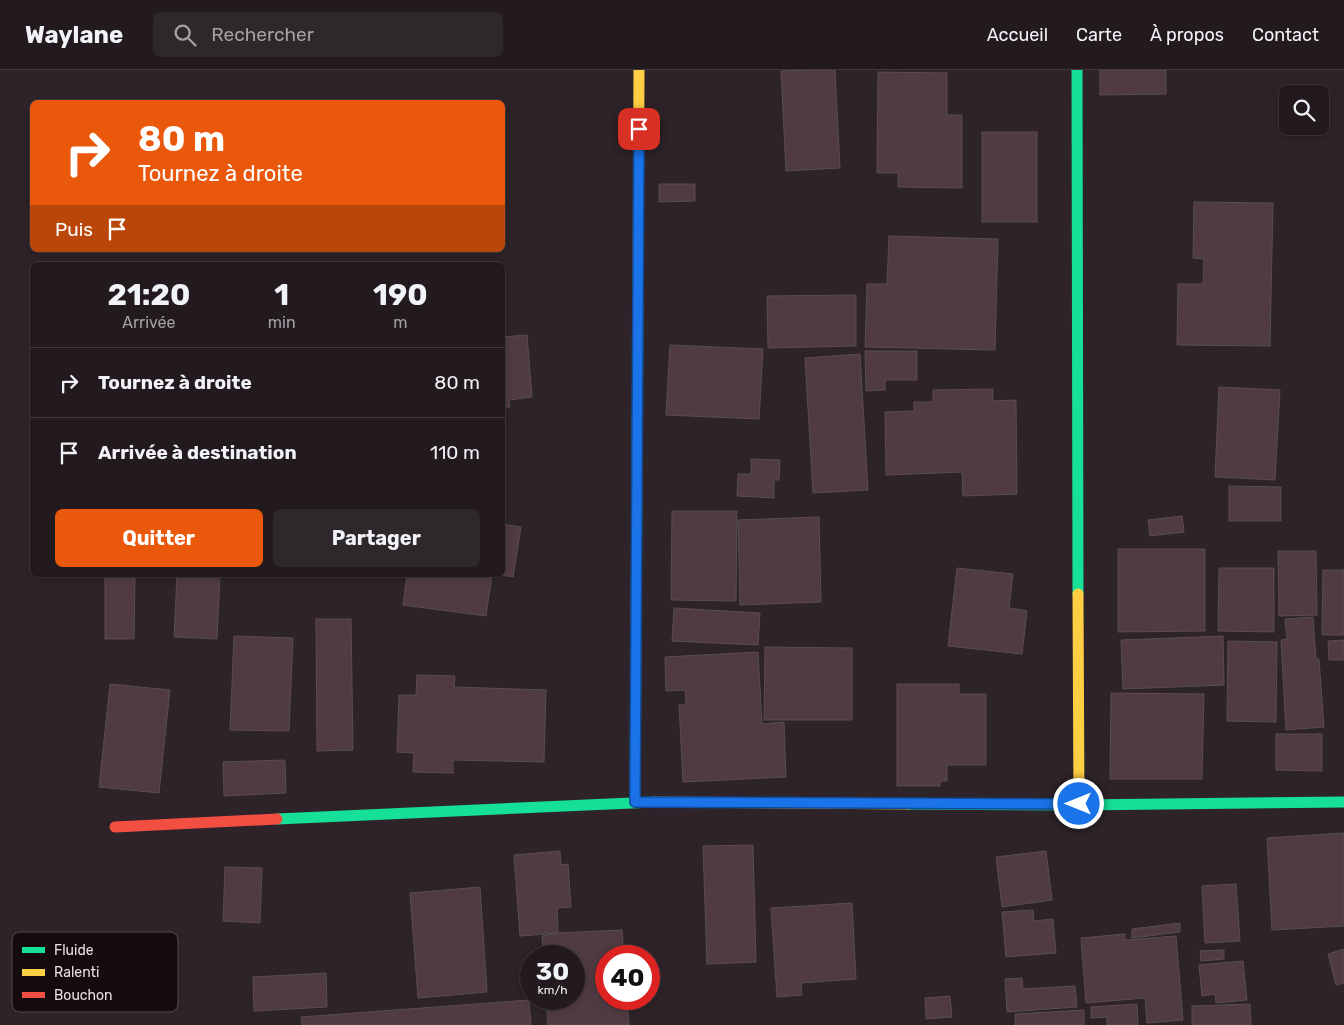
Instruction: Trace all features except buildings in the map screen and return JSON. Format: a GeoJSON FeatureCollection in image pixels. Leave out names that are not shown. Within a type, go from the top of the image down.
{"type":"FeatureCollection","features":[{"type":"Feature","properties":{"kind":"street"},"geometry":{"type":"LineString","coordinates":[[635,802],[639,70]]}},
{"type":"Feature","properties":{"kind":"street"},"geometry":{"type":"LineString","coordinates":[[1077,70],[1079,804]]}},
{"type":"Feature","properties":{"kind":"street"},"geometry":{"type":"LineString","coordinates":[[115,827],[635,802],[1079,804],[1344,802]]}},
{"type":"Feature","properties":{"kind":"traffic: fast"},"geometry":{"type":"LineString","coordinates":[[1077,70],[1078,594]]}},
{"type":"Feature","properties":{"kind":"traffic: fast"},"geometry":{"type":"LineString","coordinates":[[635,802],[638,310]]}},
{"type":"Feature","properties":{"kind":"traffic: fast"},"geometry":{"type":"LineString","coordinates":[[277,819],[654,802]]}},
{"type":"Feature","properties":{"kind":"traffic: fast"},"geometry":{"type":"LineString","coordinates":[[908,804],[1079,805],[1344,802]]}},
{"type":"Feature","properties":{"kind":"traffic: slow"},"geometry":{"type":"LineString","coordinates":[[638,310],[639,70]]}},
{"type":"Feature","properties":{"kind":"traffic: slow"},"geometry":{"type":"LineString","coordinates":[[1078,594],[1079,805]]}},
{"type":"Feature","properties":{"kind":"traffic: slow"},"geometry":{"type":"LineString","coordinates":[[654,802],[908,804]]}},
{"type":"Feature","properties":{"kind":"traffic: jam"},"geometry":{"type":"LineString","coordinates":[[115,827],[277,819]]}},
{"type":"Feature","properties":{"kind":"route"},"geometry":{"type":"LineString","coordinates":[[639,129],[635,802],[1079,804]]}}]}
